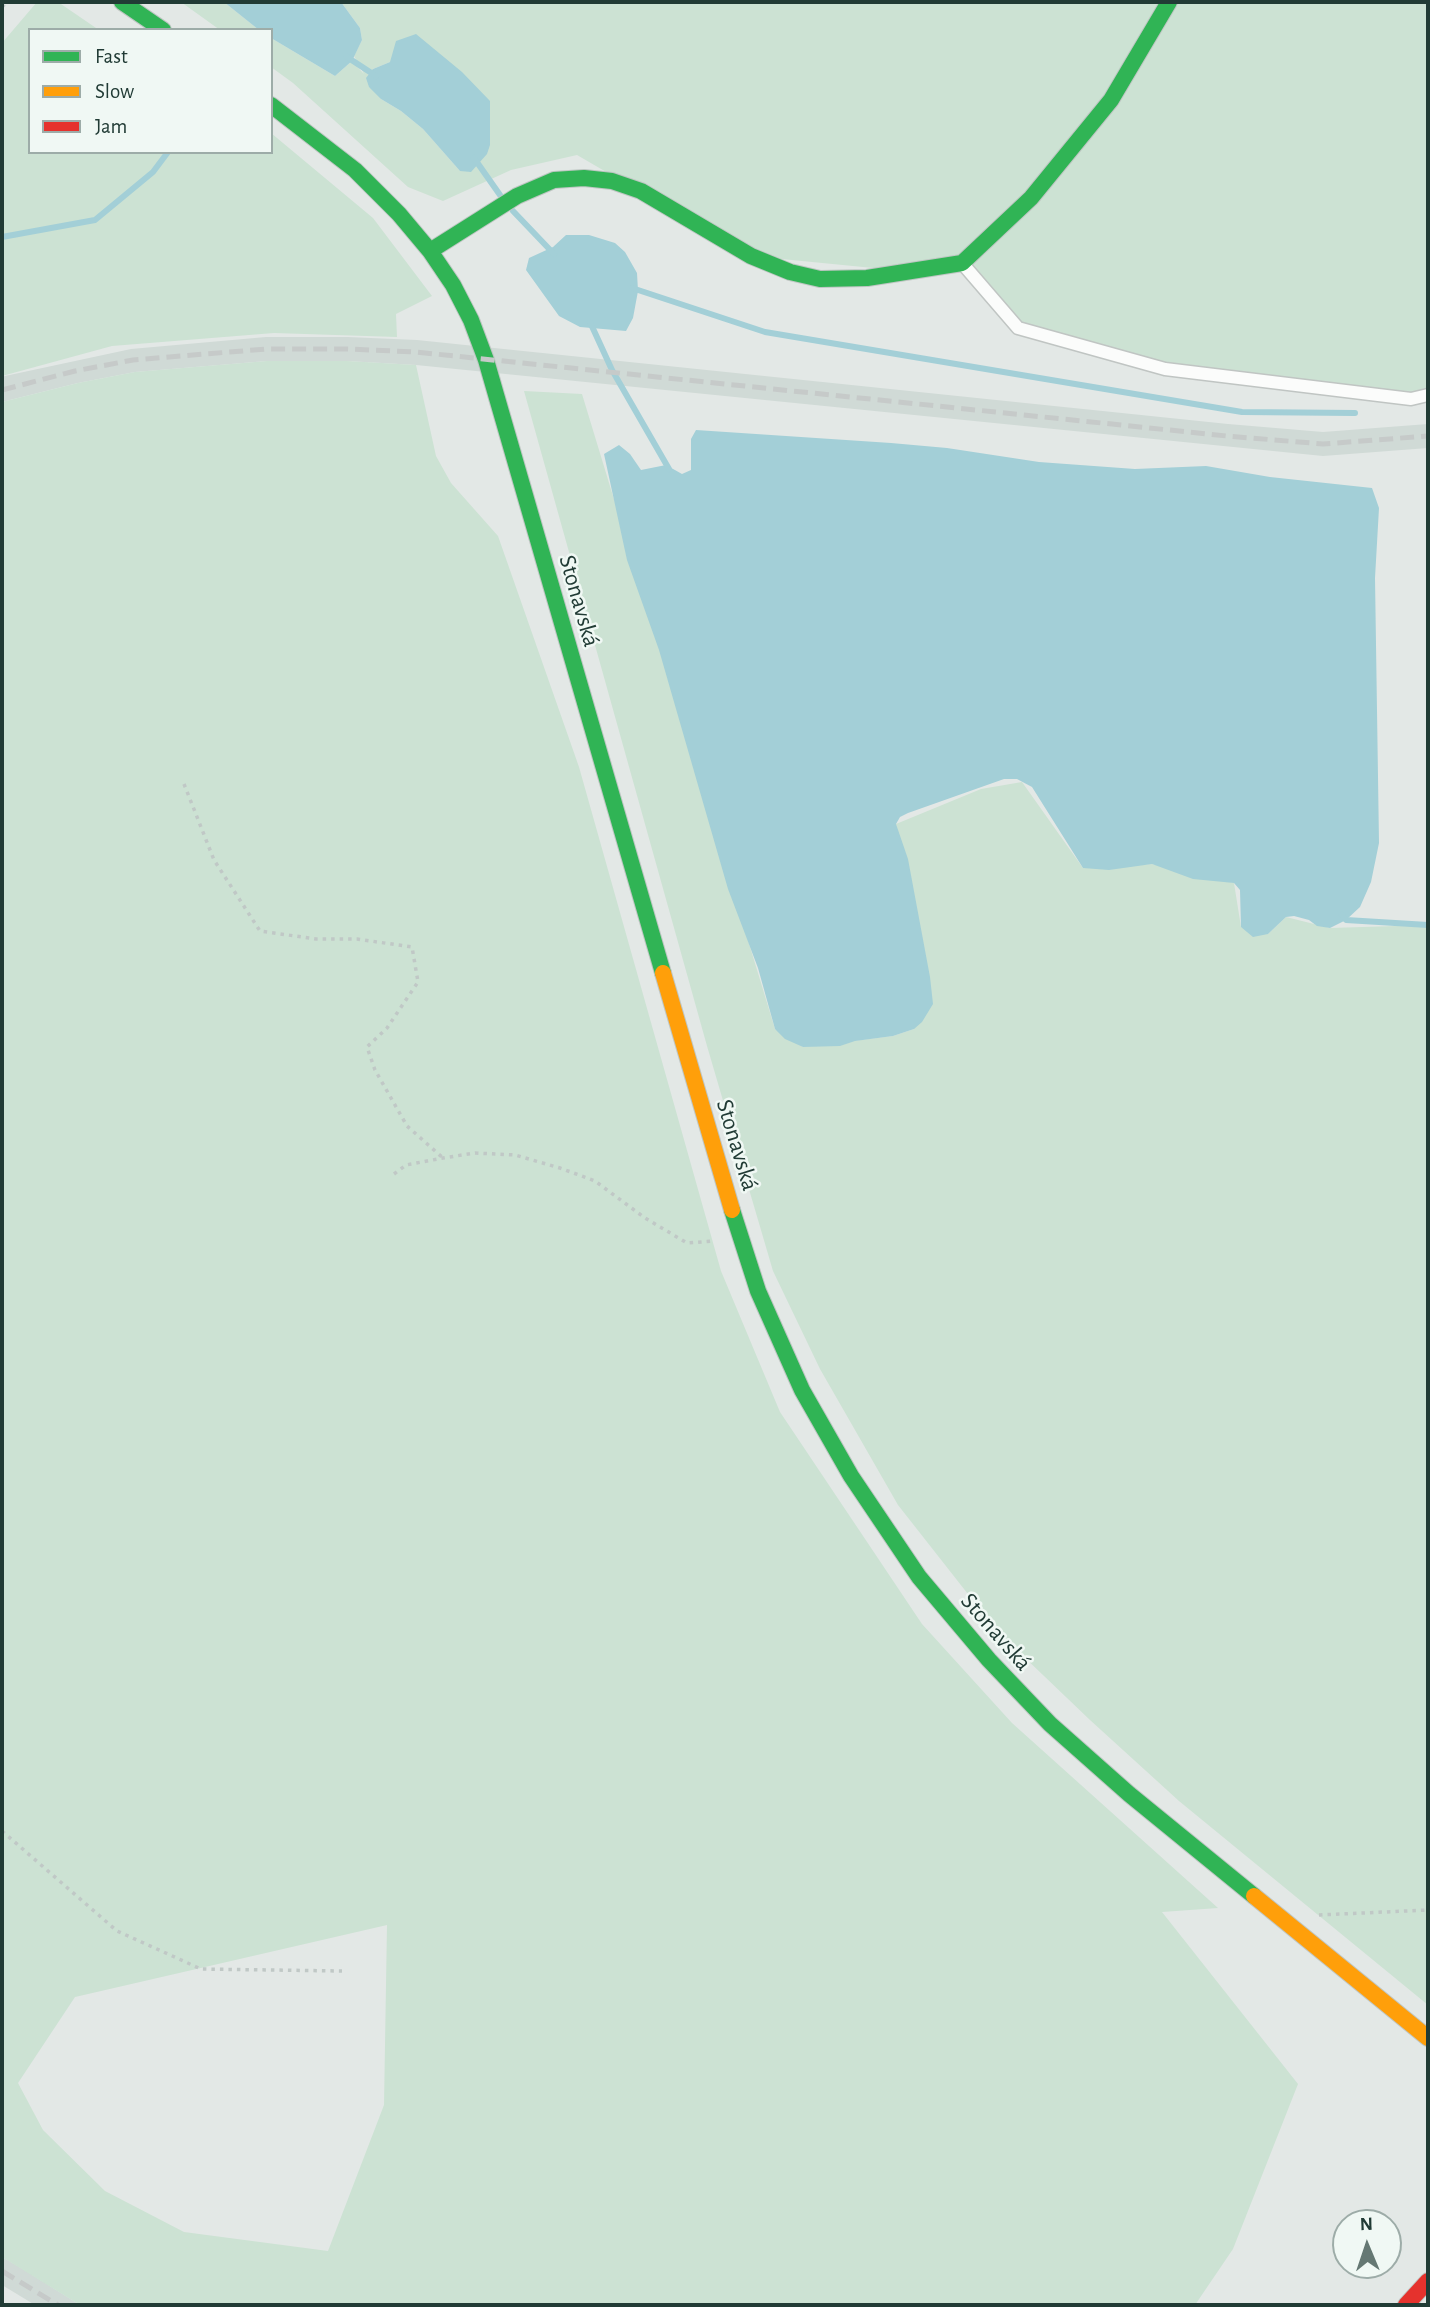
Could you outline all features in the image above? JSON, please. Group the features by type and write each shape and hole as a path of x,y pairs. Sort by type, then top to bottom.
{"street":[{"path":"122,2 160,28"},
{"path":"430,251 517,197 554,180 584,178 612,181 640,191 751,256 790,272 820,279 867,278 962,263 1031,198 1111,100 1169,2"},
{"name":"Stonavská","path":"273,106 355,170 400,214 453,285 471,320 486,360 741,1239 769,1320 802,1390 858,1488 919,1577 989,1660 1050,1724 1129,1794 1428,2038"},
{"path":"1406,2305 1428,2281"}],"lane":[{"path":"962,263 1018,328 1152,366 1411,399 1428,395"}],"path":[{"path":"2,8 7,2"},
{"path":"184,784 214,860 260,932 316,939 357,939 412,947 418,982 387,1028 367,1047 374,1070 407,1126 443,1158"},
{"path":"394,1174 407,1165 443,1158 475,1153 515,1155 595,1181 687,1243 741,1239"},
{"path":"2,1831 117,1931 201,1969 342,1972"},
{"path":"1282,1918 1428,1910"}],"shaded area":[{"path":"266,337 417,340 1323,432 1428,424 1428,448 1323,456 416,365 347,361 267,361 135,372 2,402 2,377 5,376 131,349"},
{"path":"2,2257 80,2305 35,2305 2,2285"}],"green space":[{"path":"37,2 58,2 96,28 28,28 28,154 273,154 273,135 373,218 432,296 396,314 397,337 274,333 112,346 2,376 2,43"},
{"path":"181,2 224,2 256,28 217,28"},
{"path":"341,2 1428,2 1428,395 1165,369 1018,328 962,263 914,272 751,256 577,155 511,170 443,201 408,187 293,83 273,68 273,39 335,76 352,61 364,74 354,56 362,40 360,28","holes":["390,62 460,171 423,129 381,99 373,69"]},
{"path":"267,361 347,361 416,365 436,456 451,483 498,536 579,767 721,1271 780,1412 922,1624 1012,1723 1218,1908 1162,1912 1298,2084 1233,2249 1195,2305 80,2305 2,2257 2,402 135,372","holes":["387,1925 384,2105 328,2251 184,2232 105,2191 43,2130 18,2083 75,1997"]},
{"path":"524,391 582,394 775,1029 803,1047 893,1036 914,1029 896,824 981,789 1022,782 1083,868 1152,864 1234,883 1241,927 1268,934 1286,917 1330,928 1428,925 1428,2005 1179,1801 997,1631 898,1505 820,1369 773,1271 707,1046"}],"water":[{"path":"224,2 341,2 360,28 362,40 352,61 335,76 273,39 273,28 256,28"},
{"path":"416,34 462,72 490,101 490,145 487,154 471,172 460,171 423,129 381,99 369,87 366,78 373,69 390,62 396,41"},
{"path":"566,235 589,235 615,243 625,252 637,273 638,291 633,318 626,331 580,327 559,316 526,270 529,258 553,247"},
{"path":"696,430 891,443 947,448 1039,462 1135,469 1206,466 1270,477 1372,488 1379,508 1375,578 1379,843 1371,882 1360,907 1346,920 1330,928 1317,926 1309,920 1294,916 1286,917 1268,934 1253,937 1241,927 1240,890 1234,883 1193,879 1152,864 1109,870 1083,868 1032,787 1017,779 1004,779 908,813 900,817 896,824 908,859 930,977 933,1004 922,1022 914,1029 893,1036 855,1041 840,1046 803,1047 785,1039 775,1029 758,968 728,889 659,650 627,560 604,454 619,445 630,454 641,470 666,465 682,474 691,470 691,439"}],"waterway":[{"path":"347,57 376,76"},
{"path":"2,237 95,220 153,172 166,154"},
{"path":"474,158 500,195"},
{"path":"513,211 554,254"},
{"path":"632,288 765,332 1242,412 1355,413"},
{"path":"590,322 612,370 669,469"},
{"path":"1342,915 1346,920 1428,925"}],"railway":[{"path":"2,390 75,371 133,360 266,349 347,349 416,352 1323,444 1428,436"},
{"path":"2,2271 58,2305"}],"traffic: fast":[{"path":"122,2 160,28"},
{"path":"430,251 517,196 554,180 584,178 612,181 641,191 751,256 790,272 820,279 867,278 962,263 1031,198 1111,100 1169,2"},
{"path":"273,107 355,170 399,214 430,251 453,285 471,320 486,360 663,973"},
{"path":"732,1210 758,1291 802,1390 851,1476 919,1577 989,1660 1050,1724 1129,1794 1254,1896"}],"traffic: slow":[{"path":"663,973 732,1210"},
{"path":"1254,1896 1428,2038"}],"traffic: jam":[{"path":"1406,2305 1428,2281"}]}
